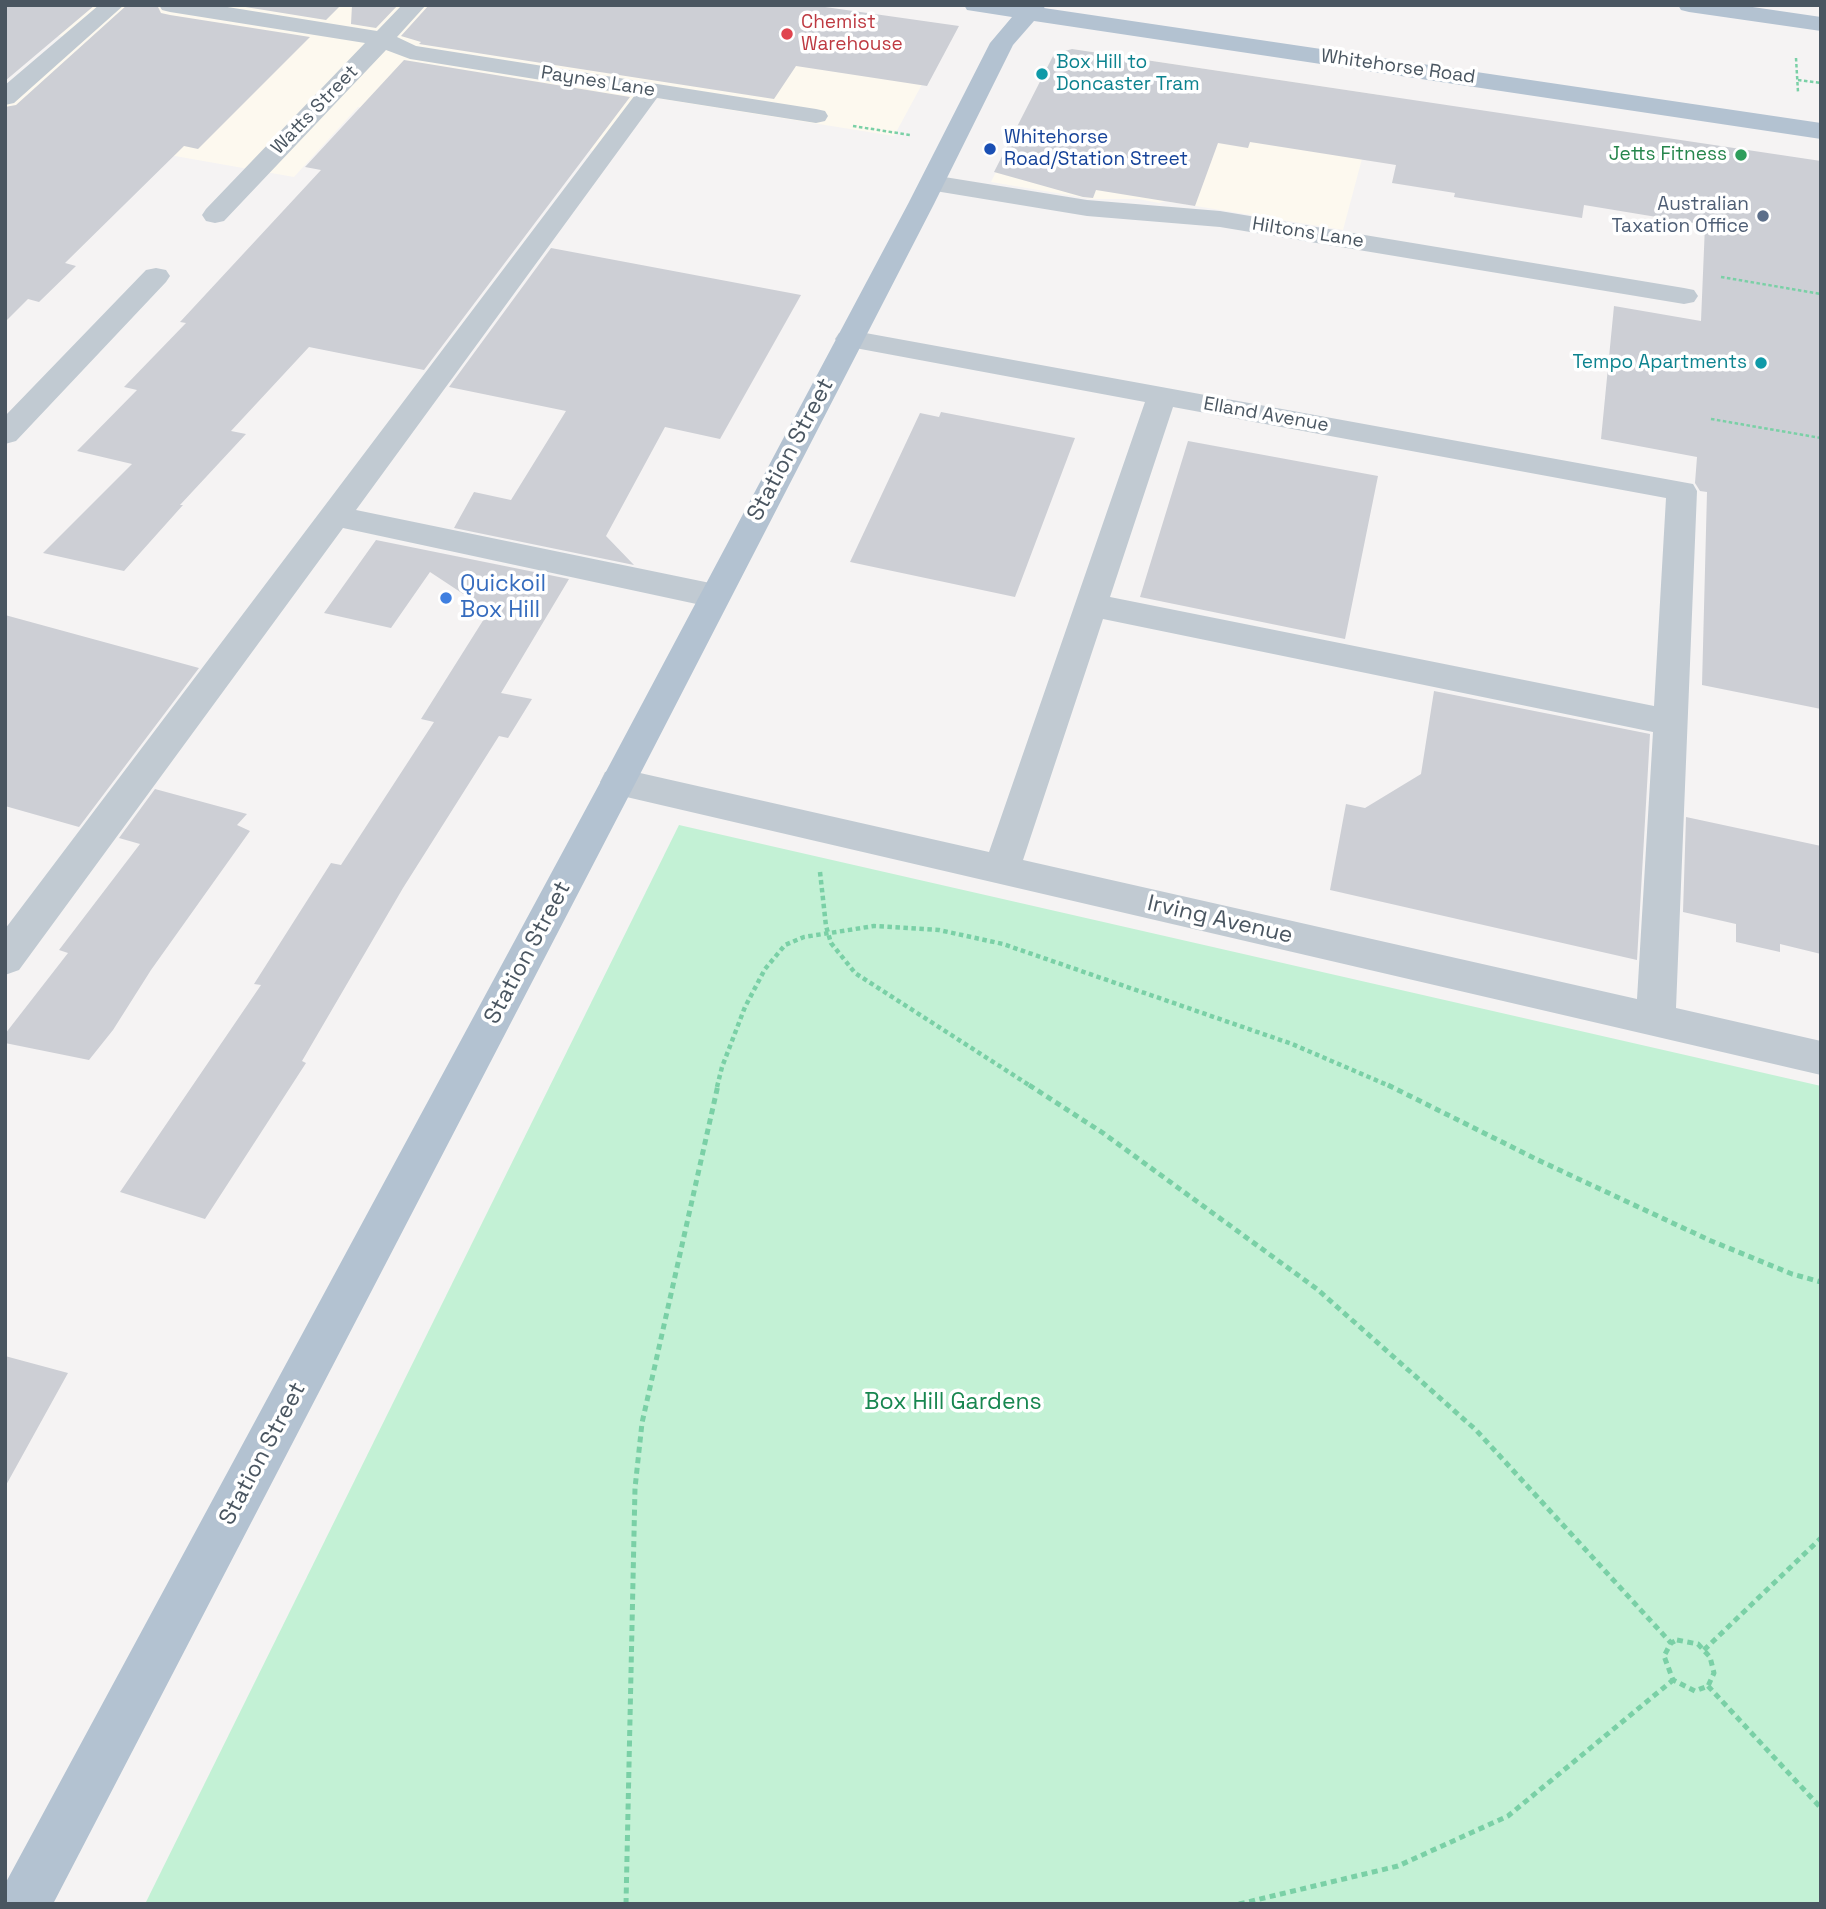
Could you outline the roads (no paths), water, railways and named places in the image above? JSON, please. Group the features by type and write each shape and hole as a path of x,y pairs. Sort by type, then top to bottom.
{"main road":[{"name":"Whitehorse Road","path":"975,5 1032,9 1821,131"},
{"path":"1689,5 1821,24"},
{"name":"Station Street","path":"24,1904 618,782 932,183 1002,43 1032,9"}],"street":[{"path":"5,98 113,5"},
{"name":"Paynes Lane","path":"170,5 382,39 410,52 816,116"},
{"name":"Watts Street","path":"215,215 415,5"},
{"path":"5,959 651,90"},
{"name":"Hiltons Lane","path":"932,183 1087,208 1220,219 1684,296"},
{"path":"5,434 156,276"},
{"name":"Elland Avenue","path":"849,339 1682,491 1672,723"},
{"path":"1001,870 1162,396"},
{"path":"336,516 715,596"},
{"path":"1091,605 1672,723 1656,1021"},
{"name":"Irving Avenue","path":"618,782 1821,1058"}],"place":[{"name":"Chemist Warehouse","path":"787,34"},
{"name":"Box Hill to Doncaster Tram","path":"1042,74"},
{"name":"Whitehorse Road/Station Street","path":"990,149"},
{"name":"Jetts Fitness","path":"1741,155"},
{"name":"Australian Taxation Office","path":"1763,216"},
{"name":"Tempo Apartments","path":"1761,363"},
{"name":"Quickoil Box Hill","path":"446,598"}],"park label":[{"name":"Box Hill Gardens","path":"953,1403"}]}
